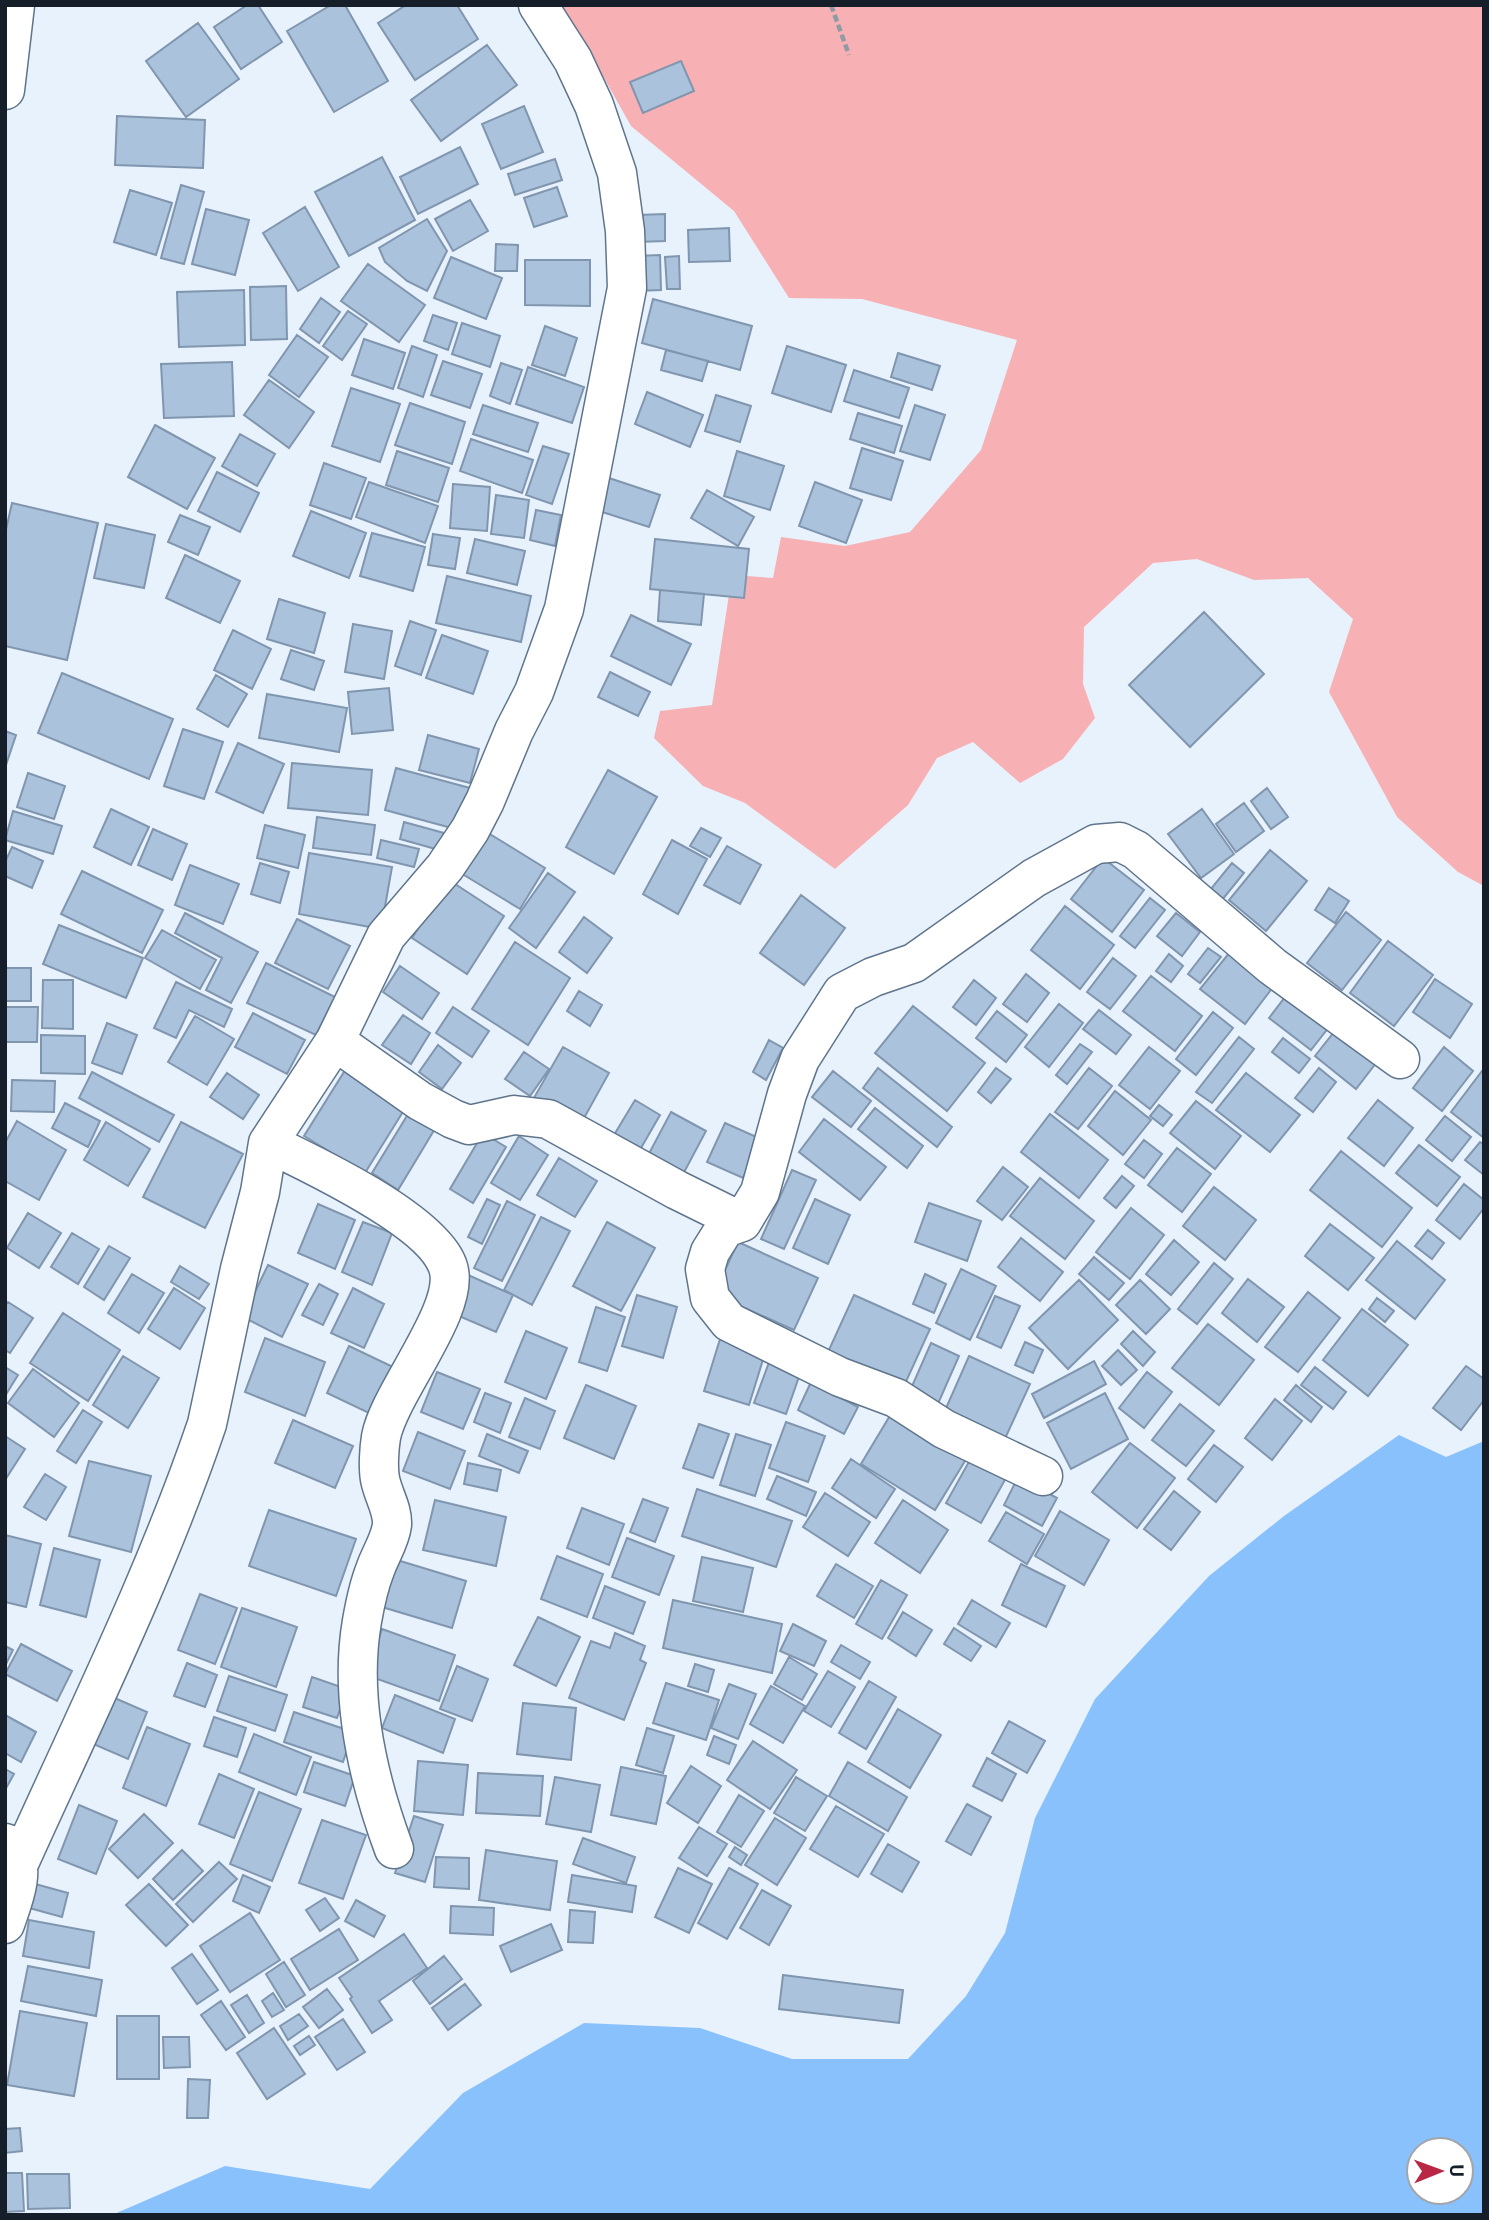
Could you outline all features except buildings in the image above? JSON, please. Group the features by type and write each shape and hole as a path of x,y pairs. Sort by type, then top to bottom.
{"main road":[{"path":"5,90 15,5"},
{"path":"5,1924 16,1890 12,1852 159,1550 203,1436 260,1192 268,1143 335,1041 386,936 445,867 470,830 534,692 564,609 627,288 625,231 617,173 594,105 573,60 538,5"},
{"path":"1043,1476 944,1429 896,1398 840,1377 729,1322 710,1298 705,1269 710,1252 725,1228 742,1222 752,1209 760,1192 787,1094 800,1059 842,993 873,977 914,963 1034,878 1096,844 1120,842 1136,850 1272,966 1400,1059"},
{"path":"335,1041 420,1101 453,1119 469,1125 514,1115 548,1119 677,1191 742,1222"},
{"path":"268,1143 329,1173 390,1210 438,1248 449,1268 450,1282 439,1320 388,1418 381,1437 379,1478 392,1523 389,1537 374,1570 362,1621 359,1657 361,1728 383,1817 394,1849"}],"path":[{"path":"831,5 849,55"}],"shaded area":[{"path":"556,5 1484,5 1484,886 1458,872 1397,817 1329,692 1353,619 1308,578 1254,580 1197,559 1153,563 1084,627 1083,684 1095,718 1063,759 1020,783 973,742 937,758 908,805 835,869 745,803 703,786 654,738 660,711 712,705 732,575 773,578 781,537 845,546 910,532 981,450 1017,340 862,299 789,298 734,211 631,126 572,21"}],"water":[{"path":"1399,1435 1446,1457 1484,1441 1484,2215 112,2215 225,2166 370,2189 463,2093 584,2023 700,2028 792,2059 908,2059 966,1996 1005,1933 1035,1818 1095,1699 1209,1576 1284,1516"}]}
